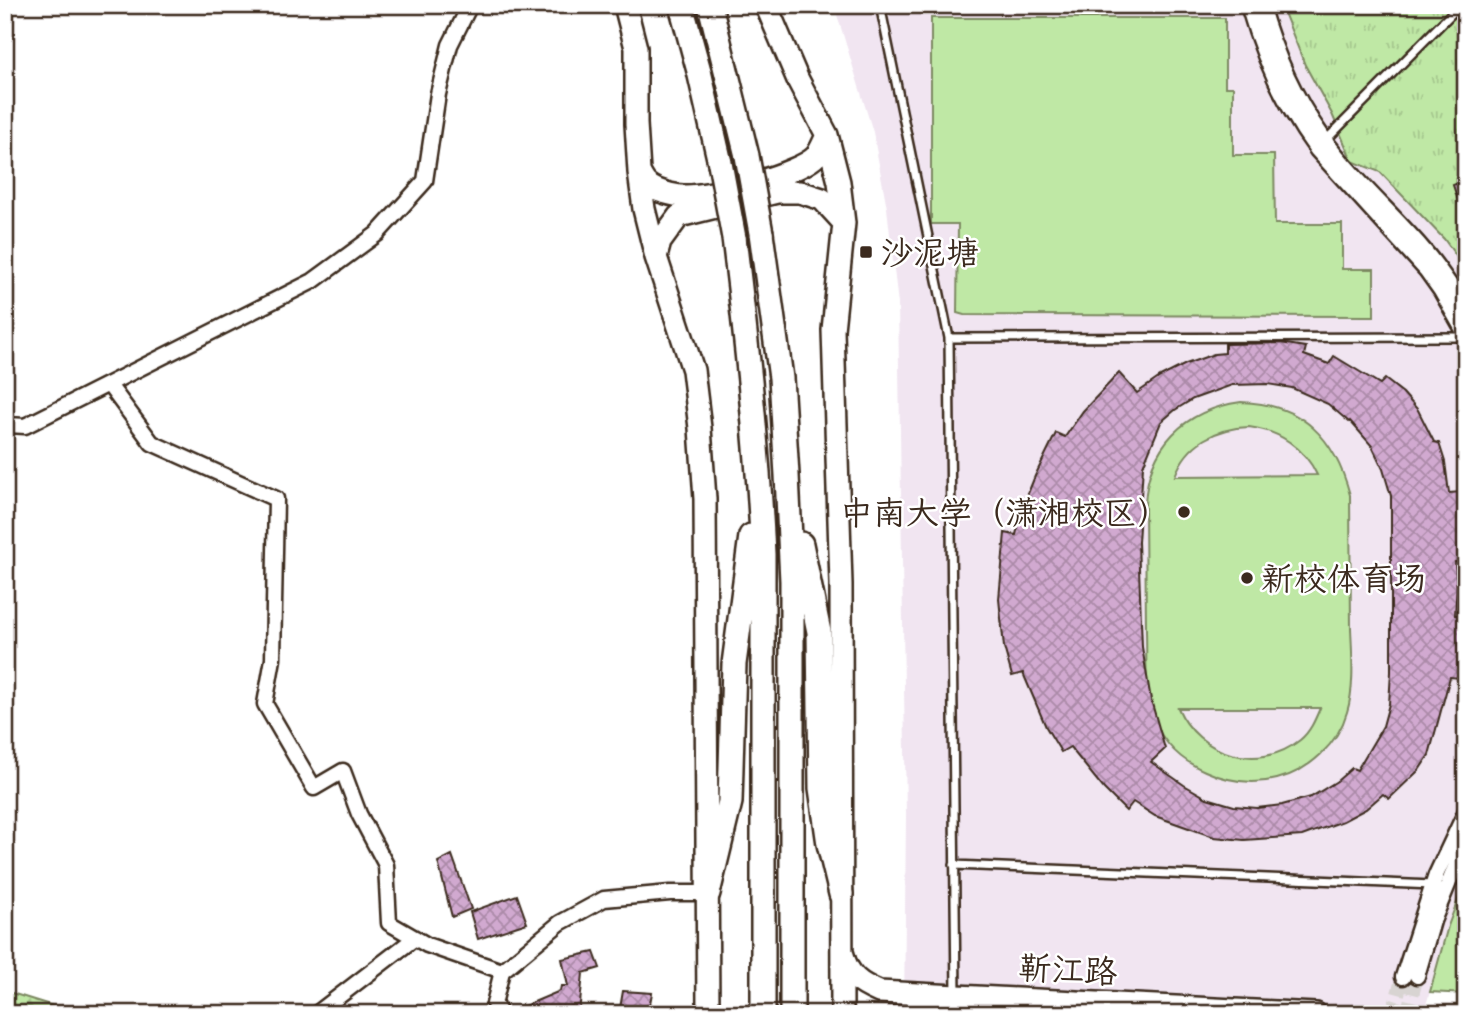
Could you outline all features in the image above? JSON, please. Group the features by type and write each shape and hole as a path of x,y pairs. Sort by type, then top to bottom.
{"highway":[{"path":"681,5 720,163 734,238 749,360 759,478 763,605 763,1014"},
{"path":"710,5 747,156 761,233 780,378 792,581 792,1014"},
{"path":"787,475 819,632 821,788 841,894"},
{"path":"708,893 730,802 734,664 759,478"}],"main road":[{"path":"625,5 636,48 639,172 644,209 656,257 693,370 701,428 705,499 708,1014"},
{"path":"766,5 798,80 827,135 839,182 844,223 833,330 841,570 842,1014"},
{"path":"639,172 647,185 662,191 684,196 705,193 777,177 802,166 816,156 827,135"},
{"path":"656,257 660,242 679,216 777,192 800,192 822,199 844,223"},
{"name":"靳江路","path":"841,948 846,968 856,980 879,992 1315,1014"}],"street":[{"path":"5,419 8,425 25,426 313,281 377,234 425,181 438,94 450,45 470,5"},
{"path":"1248,5 1269,69 1285,102 1426,270 1466,336"},
{"path":"1261,5 1285,72 1321,145 1342,162 1424,250 1466,309"},
{"path":"109,384 152,443 276,499 273,659 265,704 314,788 344,771 359,814 386,864 390,923 427,945 502,971"},
{"path":"1466,811 1433,885 1410,976 1466,841"},
{"path":"501,1014 494,1004 502,971 560,923 604,899 670,893 708,893"},
{"path":"316,1014 415,938"}],"lane":[{"path":"880,5 949,338 956,995"},
{"path":"1321,145 1460,5"},
{"path":"949,338 1466,336"},
{"path":"954,866 1433,885"}],"shaded area":[{"name":"中南大学（潇湘校区）","path":"834,5 1466,5 1466,994 1430,992 1423,1014 904,1014 906,815 898,304 887,208 873,132"}],"green space":[{"path":"1281,5 1466,5 1466,270 1444,239 1380,172 1352,161 1332,114 1305,65"},
{"path":"931,18 1225,18 1225,87 1233,87 1233,155 1274,155 1275,224 1342,224 1342,269 1374,269 1374,316 957,313 958,224 931,224"},
{"path":"1241,402 1263,404 1299,417 1325,441 1344,475 1350,495 1352,671 1347,712 1337,735 1311,763 1289,775 1268,781 1232,780 1214,775 1189,762 1163,737 1154,720 1147,688 1145,504 1148,483 1153,465 1173,434 1186,422 1221,406","holes":["1249,427 1270,432 1289,442 1305,456 1317,475 1175,476 1187,455 1204,440 1225,430","1178,708 1320,708 1309,730 1300,740 1284,750 1266,756 1248,757 1214,747 1187,724"]},
{"path":"1466,878 1466,994 1430,992 1448,926"},
{"path":"5,991 79,1014 5,1014"}],"building":[{"path":"1466,180 1466,217 1464,218 1453,185"},
{"name":"新校体育场","path":"1280,343 1306,347 1304,355 1329,364 1334,356 1380,384 1385,379 1403,393 1418,410 1434,442 1439,443 1445,462 1449,493 1461,492 1466,562 1455,562 1455,615 1465,615 1460,678 1450,677 1429,755 1419,770 1389,799 1383,794 1366,809 1343,821 1302,836 1244,840 1214,837 1155,816 1133,802 1126,811 1070,747 1061,752 1046,727 1023,673 1012,676 1004,647 999,599 1005,533 1016,535 1022,508 1056,433 1065,437 1083,411 1119,373 1137,393 1186,364 1225,353 1225,344","holes":["1268,384 1292,388 1328,404 1350,421 1372,446 1383,469 1391,496 1389,704 1383,726 1357,770 1352,768 1311,797 1257,808 1234,806 1207,798 1151,762 1165,749 1151,700 1142,647 1138,542 1143,466 1161,422 1193,399 1232,385"]},
{"path":"452,855 471,909 452,917 438,862"},
{"path":"517,895 527,923 478,939 470,912"},
{"path":"594,952 600,968 583,973 579,1014 511,1014 510,1012 560,991 561,986 568,986 562,959"},
{"path":"623,991 652,993 648,1014 619,1014"}],"tunnel":[{"path":"1407,1014 1417,976"},
{"path":"1392,1014 1403,977"}],"place":[{"name":"沙泥塘","path":"866,252"},
{"name":"中南大学（潇湘校区）","path":"1184,512"},
{"name":"新校体育场","path":"1247,578"}]}
